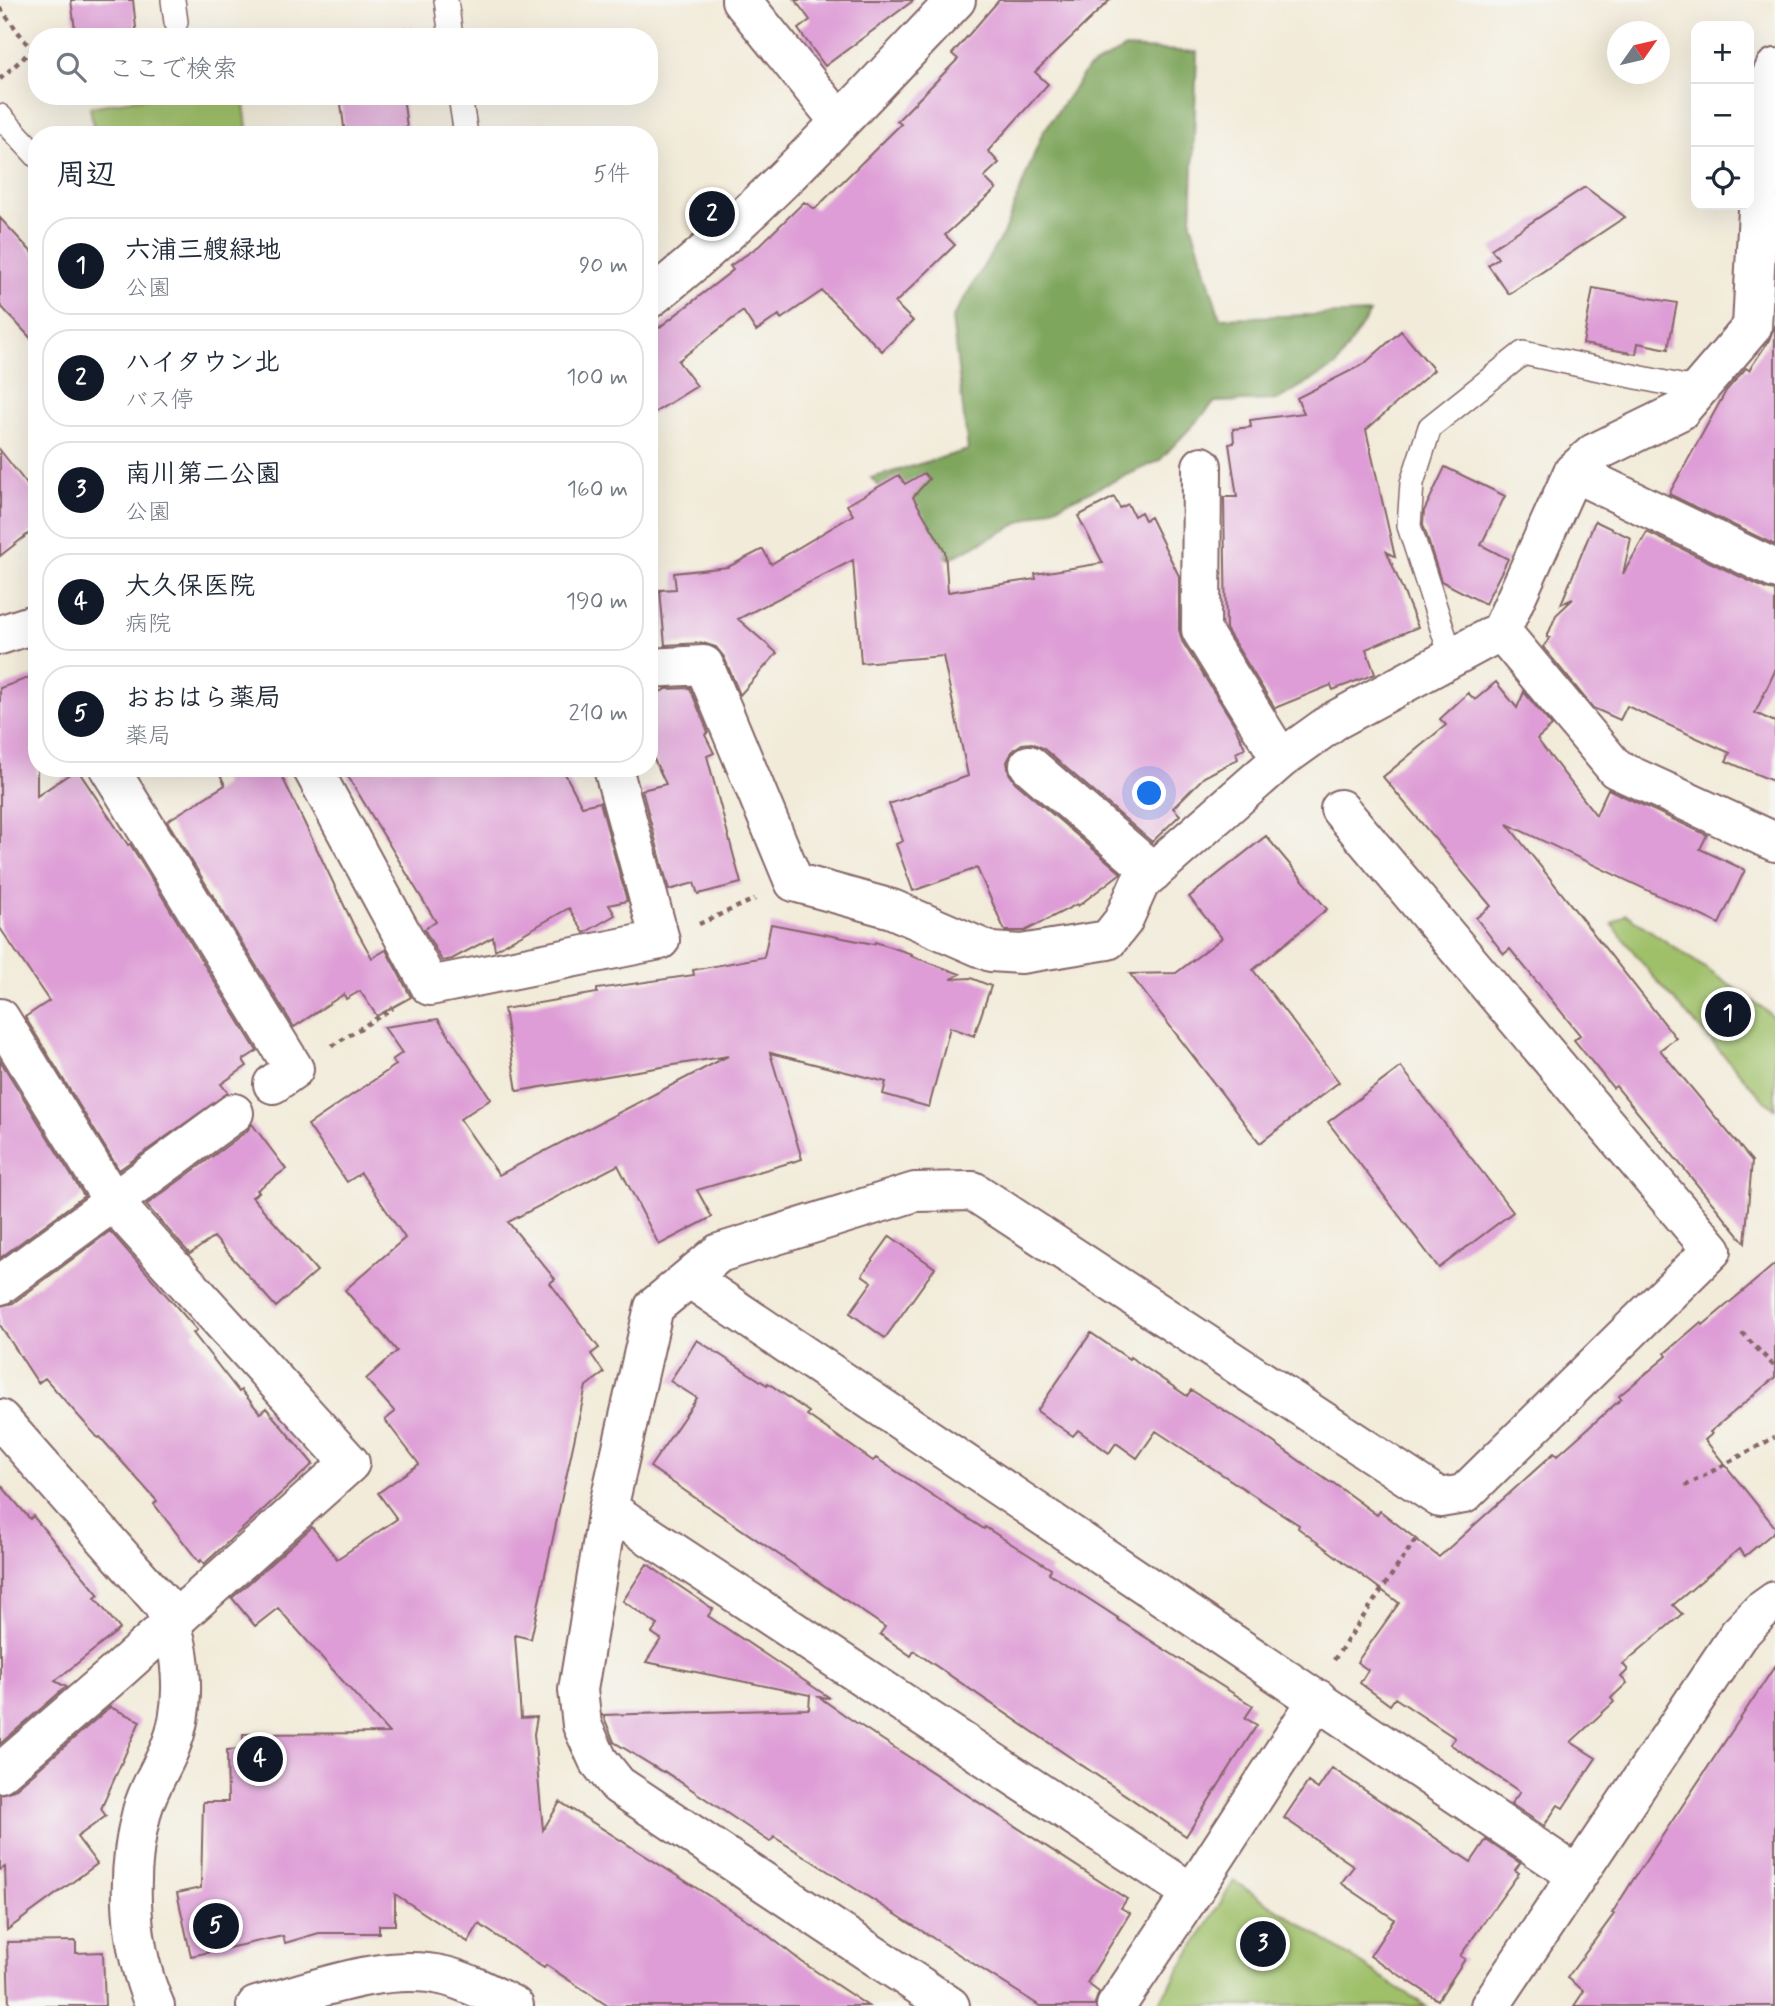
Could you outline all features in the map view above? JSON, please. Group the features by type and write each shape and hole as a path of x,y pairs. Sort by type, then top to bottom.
{"street":[{"path":"741,0 840,122"},
{"path":"658,291 746,216 956,0"},
{"path":"658,668 704,665 794,882 892,909 991,952 1021,954 1108,940 1123,921 1140,883 1280,759 1334,721 1502,631 1573,472 1594,453 1680,411 1699,390 1764,332 1772,85"},
{"path":"1202,466 1201,630 1280,759"},
{"path":"1573,472 1775,569"},
{"path":"0,635 28,626"},
{"path":"1502,631 1616,769 1775,842"},
{"path":"1029,765 1153,872"},
{"path":"115,777 294,1069 273,1084"},
{"path":"317,777 430,986 660,940 615,777"},
{"path":"950,2006 618,1785 598,1760 582,1725 578,1690 608,1509 654,1307 719,1253 915,1192 973,1191 1440,1498 1464,1494 1712,1250 1340,810"},
{"path":"0,1018 114,1203 350,1462 0,1773"},
{"path":"0,1285 234,1113"},
{"path":"689,1278 1577,1875"},
{"path":"0,1419 162,1603 172,1622 180,1674 177,1728 170,1749 149,1789 141,1814 132,1882 135,1933 149,1994 155,2006"},
{"path":"608,1509 1192,1893"},
{"path":"1490,2006 1738,1635 1761,1611 1775,1601"},
{"path":"1116,2006 1318,1699"},
{"path":"256,2006 357,1979 402,1972 444,1976 482,1990 514,2006"}],"lane":[{"path":"446,0 450,28"},
{"path":"461,105 465,126"},
{"path":"0,117 28,147"},
{"path":"1452,659 1409,526 1412,483 1430,427 1523,353 1699,390"}],"path":[{"path":"0,8 28,45"},
{"path":"0,79 28,54"},
{"path":"690,928 759,898"},
{"path":"322,1053 404,1001"},
{"path":"1742,1333 1775,1367"},
{"path":"1685,1486 1775,1437"},
{"path":"1332,1662 1421,1532"}],"green space":[{"path":"1125,48 1197,52 1191,223 1220,318 1370,313 1336,366 1277,400 1215,402 1159,461 1021,522 949,559 871,478 968,450 952,319 1004,232 1042,134 1087,69"},
{"path":"244,105 247,126 93,126 90,107"},
{"path":"1626,914 1775,1019 1775,1109 1651,974 1612,924"},
{"path":"1234,1881 1426,2006 1157,2006"}],"building":[{"path":"71,0 133,0 136,28 75,28"},
{"path":"795,0 914,0 825,66 798,29 810,20"},
{"path":"999,0 1110,0 1035,72 1048,84 988,151 999,163 984,177 996,189 945,235 955,245 895,303 913,321 882,351 822,291 781,319 779,315 756,331 743,311 678,361 697,386 658,410 658,328 733,270 730,266 759,246 804,202 815,209 901,124 897,121 958,59 952,54"},
{"path":"341,105 404,105 407,126 344,126"},
{"path":"1585,187 1625,217 1509,294 1488,265 1498,258 1491,249"},
{"path":"0,218 28,248 28,335 0,305"},
{"path":"1593,288 1677,303 1668,349 1638,343 1636,354 1583,344"},
{"path":"1775,325 1775,545 1669,494 1726,391 1746,368 1749,370 1769,340"},
{"path":"1401,331 1434,370 1366,430 1395,557 1387,552 1418,627 1366,649 1375,674 1333,690 1331,685 1275,708 1226,629 1224,497 1237,497 1229,444 1234,443 1233,429 1251,427 1250,420 1304,413 1297,398 1364,364"},
{"path":"0,450 28,486 28,534 0,556"},
{"path":"1445,467 1505,496 1481,545 1508,559 1485,604 1441,581 1423,524 1424,511"},
{"path":"924,473 929,479 913,497 945,551 948,592 1036,579 1035,574 1103,563 1078,516 1114,497 1120,508 1128,504 1134,516 1141,512 1145,520 1150,517 1179,576 1179,630 1182,641 1234,724 1245,748 1236,753 1238,759 1204,777 1173,808 1180,815 1152,842 1043,748 1032,743 1022,744 1013,750 1007,762 1009,773 1015,782 1121,873 1078,906 1077,904 1025,931 1005,931 977,868 913,891 896,844 903,841 889,804 968,776 943,656 861,663 853,560 738,619 777,653 740,695 724,657 716,647 703,643 665,645 660,590 676,589 674,573 728,567 763,549 771,564 853,515 847,505 899,475 905,484"},
{"path":"1595,521 1631,538 1623,574 1647,532 1775,591 1775,671 1755,713 1775,722 1775,782 1726,761 1730,753 1627,706 1620,720 1593,708 1543,647 1550,638 1547,637 1556,615 1573,599 1561,604"},
{"path":"28,678 28,777 37,777 37,796 65,777 82,777 128,845 130,844 257,1051 243,1060 247,1066 221,1084 228,1093 119,1170 25,1017 49,1001 0,928 0,688"},
{"path":"1496,682 1517,708 1524,692 1552,726 1537,739 1596,815 1608,789 1707,835 1700,849 1745,870 1719,924 1507,824 1676,1038 1660,1050 1752,1161 1745,1243 1616,1086 1613,1088 1574,1040 1580,1035 1510,949 1504,954 1476,918 1491,906 1383,777 1446,725 1440,719 1468,693 1475,700"},
{"path":"690,688 708,732 705,735 714,753 707,756 741,883 698,894 694,883 669,890 642,790 666,784 658,768 658,693 666,689"},
{"path":"221,777 282,777 372,958 386,950 411,997 377,1016 360,991 346,999 344,994 294,1027 167,821 225,785"},
{"path":"348,777 567,777 582,806 600,802 627,901 609,905 615,915 584,933 569,908 495,950 493,937 452,959 442,961 424,929 436,922"},
{"path":"1266,836 1327,909 1253,970 1339,1082 1260,1143 1130,974 1176,973 1222,938 1189,897"},
{"path":"771,924 874,944 875,942 960,974 951,979 971,978 991,986 974,1036 950,1027 929,1107 883,1094 886,1082 770,1053 802,1159 697,1190 712,1217 659,1245 618,1165 508,1222 555,1279 550,1283 599,1348 591,1354 604,1373 586,1386 531,1639 515,1635 521,1718 537,1717 534,1734 543,1830 560,1802 755,1925 802,1962 868,2006 608,2006 546,1965 544,1968 479,1924 468,1942 395,1894 395,1925 379,1925 379,1933 319,1933 285,1943 283,1936 191,1956 177,1893 201,1888 203,1802 228,1802 227,1750 243,1749 243,1734 389,1733 278,1608 255,1626 232,1598 312,1527 337,1559 397,1519 378,1493 419,1464 385,1420 395,1412 366,1379 397,1351 345,1290 405,1238 361,1173 347,1182 308,1125 396,1065 392,1060 402,1053 384,1027 438,1019 491,1099 460,1119 499,1175 728,1056 517,1091 504,1009 597,993 597,989 694,975 693,970 764,957"},
{"path":"0,1060 84,1196 0,1258"},
{"path":"1401,1067 1513,1212 1439,1268 1328,1122"},
{"path":"252,1124 286,1169 257,1190 259,1192 252,1197 317,1271 276,1307 214,1237 190,1254 146,1205 247,1131"},
{"path":"110,1231 197,1330 193,1333 239,1392 241,1390 260,1413 266,1408 313,1464 204,1564 201,1560 199,1562 154,1504 157,1501 100,1437 98,1438 45,1378 38,1383 0,1325 0,1306 13,1303"},
{"path":"890,1236 935,1268 885,1338 850,1313 872,1282 862,1275"},
{"path":"1775,1264 1775,1377 1710,1432 1712,1434 1705,1440 1775,1527 1775,1531 1745,1556 1739,1549 1673,1605 1682,1614 1623,1664 1628,1670 1621,1677 1627,1683 1611,1698 1614,1702 1571,1742 1596,1758 1563,1808 1558,1805 1544,1826 1511,1804 1520,1792 1450,1744 1455,1738 1395,1698 1390,1705 1360,1683 1368,1670 1357,1662 1399,1603 1298,1528 1299,1525 1156,1431 1137,1458 1116,1443 1109,1453 1078,1430 1073,1436 1037,1411 1091,1333 1187,1396 1191,1390 1256,1430 1377,1515 1380,1511 1439,1557 1554,1453 1557,1456 1621,1399 1619,1396 1667,1356 1665,1353 1701,1322 1703,1325"},
{"path":"697,1340 767,1385 768,1383 809,1412 807,1415 873,1461 876,1458 984,1529 985,1527 1051,1569 1049,1573 1253,1706 1245,1718 1257,1725 1186,1836 914,1651 911,1656 880,1634 885,1627 650,1467 697,1398 670,1381"},
{"path":"0,1484 30,1519 33,1516 99,1595 95,1598 120,1629 55,1681 66,1687 0,1744"},
{"path":"647,1564 713,1609 708,1616 830,1698 819,1697 849,1718 1127,1899 1121,1908 1130,1913 1087,1983 1099,1992 1094,2006 1040,2006 774,1837 770,1842 664,1771 614,1742 603,1715 809,1709 810,1695 646,1662 661,1639 652,1633 658,1625 623,1601"},
{"path":"1775,1666 1775,2006 1574,2006 1584,1991 1567,1978 1614,1914 1612,1913 1633,1880"},
{"path":"110,1707 140,1721 101,1809 106,1816 77,1837 97,1864 7,1930 5,1867 0,1870 0,1794 14,1790"},
{"path":"1332,1768 1471,1862 1486,1840 1520,1863 1515,1870 1519,1873 1460,1956 1465,1959 1438,2000 1370,1956 1394,1919 1341,1883 1354,1866 1284,1818 1308,1782 1318,1789"},
{"path":"76,1941 76,1953 103,1952 105,2006 9,2006 7,1942"}],"place":[{"name":"ハイタウン北","path":"712,214"},
{"name":"六浦三艘緑地","path":"1728,1014"},
{"name":"大久保医院","path":"260,1759"},
{"name":"おおはら薬局","path":"216,1926"},
{"name":"南川第二公園","path":"1263,1944"}]}
